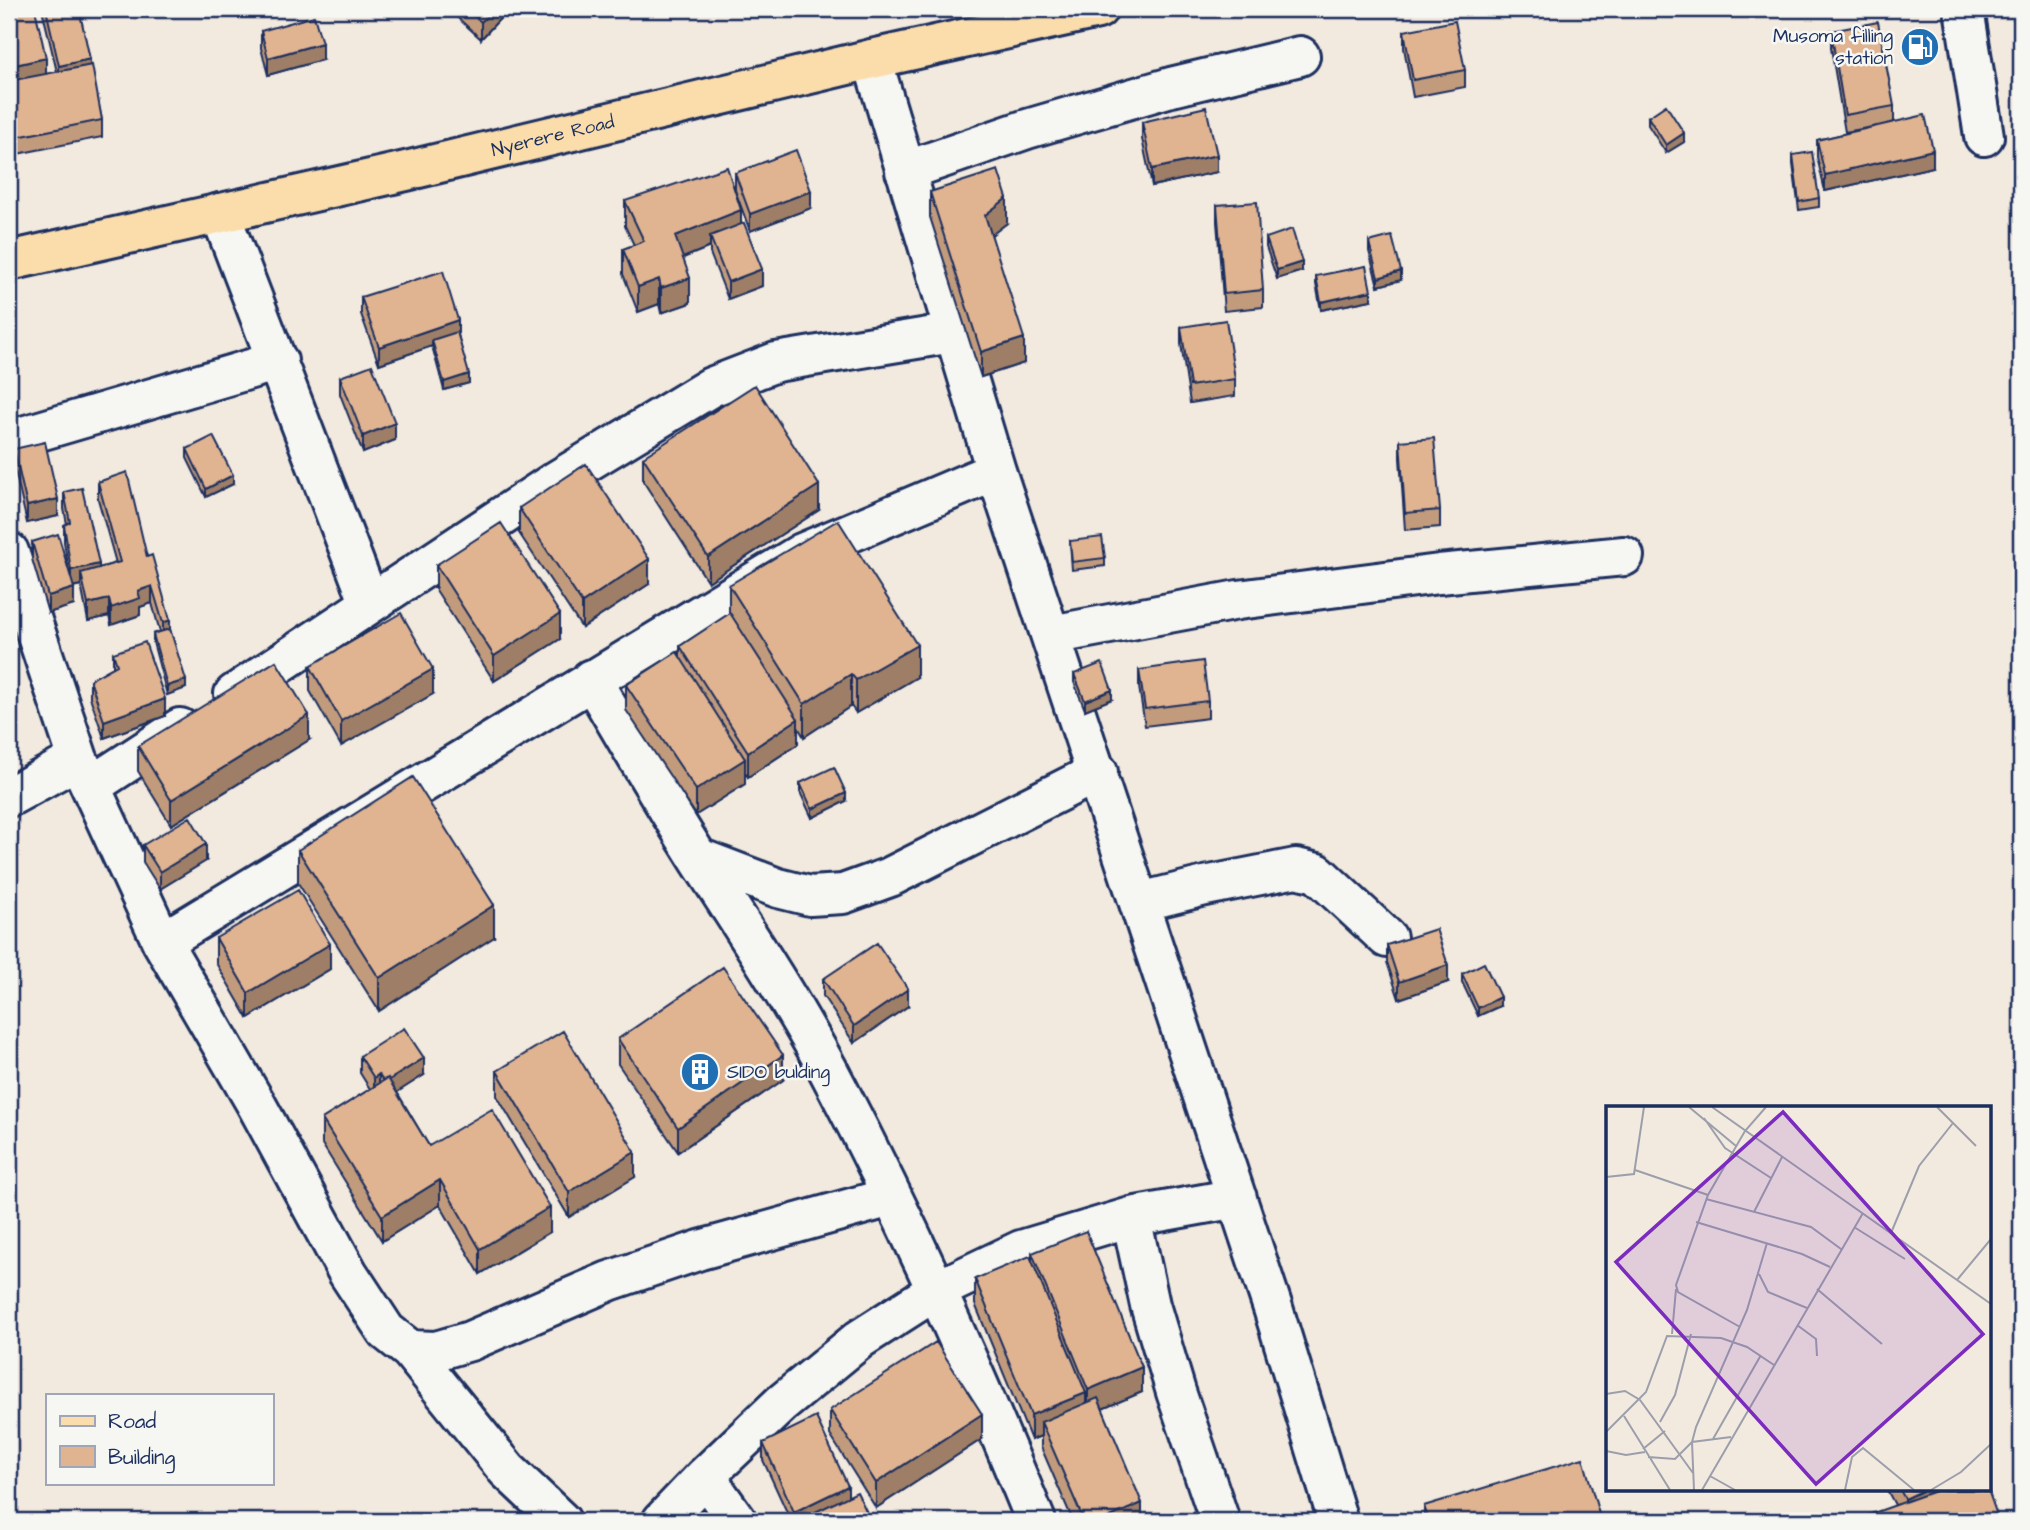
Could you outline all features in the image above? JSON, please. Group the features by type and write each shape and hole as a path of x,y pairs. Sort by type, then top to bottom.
{"main road":[{"name":"Nyerere Road","path":"9,261 419,168 872,59 1098,9"}],"street":[{"path":"1964,9 1984,136"},
{"path":"905,171 1027,129 1171,86 1300,55"},
{"path":"872,59 996,471 1098,772 1273,1308 1338,1521"},
{"path":"220,212 370,604"},
{"path":"9,797 85,772 370,604 554,482 711,387 776,362 953,333"},
{"path":"9,440 278,361"},
{"path":"162,942 802,553 996,471"},
{"path":"9,552 85,772 162,942 255,1102 348,1273 386,1331 410,1350 507,1470 561,1521"},
{"path":"1051,635 1238,600 1439,574 1624,556"},
{"path":"591,679 781,987 837,1087 935,1291 1036,1521"},
{"path":"699,858 788,891 810,896 843,894 890,877 1098,772"},
{"path":"1140,902 1184,890 1296,868 1317,873 1387,938"},
{"path":"410,1350 436,1351 470,1341 609,1281 687,1254 891,1197"},
{"path":"662,1521 781,1404 860,1339 935,1291 1021,1250 1130,1217 1237,1198"},
{"path":"1130,1217 1168,1367 1220,1521"},
{"path":"705,1476 737,1521"}],"building":[{"path":"9,9 35,9 46,58 15,65 9,37"},
{"path":"46,9 79,9 90,59 59,66"},
{"path":"466,9 494,9 481,22"},
{"path":"314,16 322,43 268,58 261,31"},
{"path":"1455,21 1465,70 1413,80 1404,31"},
{"path":"1878,22 1894,106 1845,115 1831,31"},
{"path":"92,65 102,120 12,138 9,122 9,81"},
{"path":"1666,105 1684,133 1666,145 1648,117"},
{"path":"1206,107 1217,155 1152,169 1142,122"},
{"path":"1925,115 1933,150 1825,175 1817,140"},
{"path":"796,150 811,191 750,214 735,173"},
{"path":"1812,152 1819,198 1799,202 1793,155"},
{"path":"727,167 741,210 675,236 690,278 661,288 659,279 638,287 623,249 644,241 625,201"},
{"path":"998,170 1007,198 985,215 1024,338 981,352 930,192"},
{"path":"1257,202 1263,290 1224,294 1217,205"},
{"path":"744,223 762,269 728,282 710,236"},
{"path":"1292,229 1302,262 1277,270 1266,238"},
{"path":"1392,236 1401,271 1378,278 1369,242"},
{"path":"1366,266 1371,291 1321,302 1316,276"},
{"path":"443,271 458,320 379,347 361,297"},
{"path":"1226,320 1235,379 1190,386 1181,327"},
{"path":"457,332 469,374 444,382 432,340"},
{"path":"372,365 395,423 363,436 340,377"},
{"path":"755,385 819,485 708,557 643,457"},
{"path":"213,436 233,475 206,489 187,449"},
{"path":"1434,438 1440,510 1405,513 1400,441"},
{"path":"45,442 58,499 27,506 14,449"},
{"path":"586,464 649,559 582,603 519,508"},
{"path":"127,472 147,557 152,555 170,620 163,623 152,586 138,591 140,598 111,608 109,599 88,604 81,573 120,562 98,482"},
{"path":"82,488 99,564 71,570 64,525 70,522 64,492"},
{"path":"838,520 917,645 856,680 851,674 804,704 729,585"},
{"path":"501,523 560,614 494,656 436,565"},
{"path":"58,534 74,588 48,596 32,542"},
{"path":"1102,537 1105,558 1072,562 1070,541"},
{"path":"401,613 433,669 341,721 310,666"},
{"path":"730,613 798,719 748,752 680,646"},
{"path":"170,629 186,680 167,686 153,634"},
{"path":"145,642 165,699 104,721 90,680 117,665 113,653"},
{"path":"677,652 745,759 696,790 626,685"},
{"path":"276,661 309,715 171,800 138,746"},
{"path":"1203,661 1208,701 1145,709 1139,670"},
{"path":"1102,663 1112,690 1085,701 1074,674"},
{"path":"834,767 846,793 812,809 800,783"},
{"path":"413,777 494,905 379,978 298,850"},
{"path":"190,817 206,844 160,872 143,845"},
{"path":"298,890 330,944 248,993 216,938"},
{"path":"1436,929 1448,965 1399,982 1387,945"},
{"path":"877,943 908,989 854,1026 823,979"},
{"path":"1484,963 1500,997 1478,1008 1462,974"},
{"name":"SIDO bulding","path":"723,967 783,1055 678,1128 618,1039"},
{"path":"404,1028 424,1058 389,1080 383,1080 379,1074 374,1078 360,1056"},
{"path":"563,1031 635,1152 569,1192 497,1071"},
{"path":"388,1078 429,1146 492,1109 550,1207 480,1249 440,1180 382,1216 322,1119"},
{"path":"1086,1231 1142,1367 1088,1390 1032,1253"},
{"path":"1030,1256 1086,1393 1031,1415 975,1279"},
{"path":"936,1342 982,1414 876,1483 830,1410"},
{"path":"1098,1398 1142,1503 1101,1521 1084,1521 1041,1422"},
{"path":"816,1417 848,1486 794,1512 763,1443"},
{"path":"1583,1458 1601,1521 1429,1521 1424,1506"},
{"path":"857,1492 871,1521 810,1521 807,1516"},
{"path":"1901,1492 1920,1492 1905,1499"},
{"path":"1932,1492 1989,1492 1999,1521 1851,1521"}],"place":[{"name":"Musoma filling station","path":"1920,47"},
{"name":"SIDO bulding","path":"700,1072"}]}
